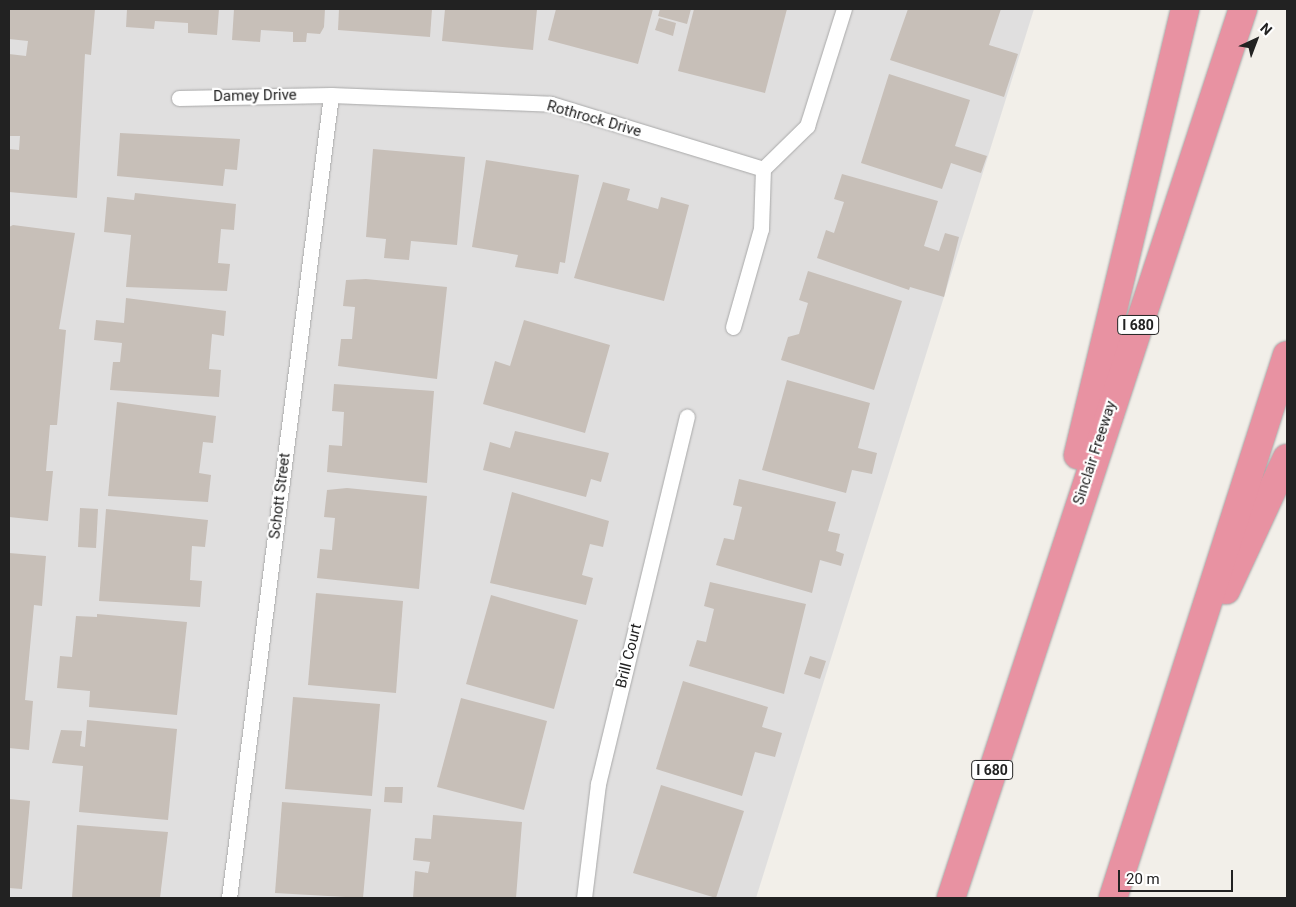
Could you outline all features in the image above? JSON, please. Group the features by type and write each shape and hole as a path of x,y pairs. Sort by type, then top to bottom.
{"highway":[{"path":"1033,641 1186,9"},
{"name":"Sinclair Freeway","path":"951,898 1033,641 1243,9"},
{"path":"1113,898 1172,704 1287,355"},
{"path":"1172,704 1287,458"}],"lane":[{"path":"733,328 761,229 763,169 807,126 844,9"},
{"name":"Rothrock Drive","path":"331,94 551,104 763,169"},
{"name":"Damey Drive","path":"179,98 331,94"},
{"name":"Schott Street","path":"229,898 331,94"},
{"name":"Brill Court","path":"584,898 598,784 687,417"}],"shaded area":[{"path":"9,9 1034,9 756,898 9,898"}],"building":[{"path":"9,9 95,9 91,55 85,54 77,198 9,192 9,149 19,150 20,136 9,136 9,54 26,56 28,41 9,39"},
{"path":"127,9 219,9 217,35 188,33 188,23 155,21 154,29 126,27"},
{"path":"234,9 325,9 324,27 320,34 307,33 306,42 293,42 293,32 261,30 260,42 232,40"},
{"path":"339,9 432,9 430,37 338,30"},
{"path":"445,9 537,9 533,50 442,41"},
{"path":"556,9 653,9 638,64 548,40"},
{"path":"660,9 691,9 687,24 658,16"},
{"path":"694,9 787,9 765,93 678,71"},
{"path":"908,9 1001,9 989,45 1018,54 1004,97 890,60"},
{"path":"659,18 676,23 673,36 655,30"},
{"path":"889,74 970,100 955,146 987,156 981,173 951,163 942,189 861,163"},
{"path":"120,133 240,139 237,170 225,169 223,186 117,176"},
{"path":"373,149 465,157 457,245 411,241 409,260 384,258 386,239 366,237"},
{"path":"486,160 579,175 565,263 560,262 558,274 515,267 518,255 472,247"},
{"path":"842,174 938,201 924,246 939,251 945,233 959,237 944,297 910,287 909,290 817,258 826,230 834,233 844,202 834,199"},
{"path":"603,182 630,189 627,200 658,209 661,197 689,205 664,301 574,278"},
{"path":"135,193 236,204 234,230 221,229 218,263 230,264 227,291 126,287 131,235 104,232 107,197 134,200"},
{"path":"13,225 75,233 59,329 66,330 57,425 50,425 46,471 53,471 48,521 9,517 9,227"},
{"path":"808,271 902,301 874,390 781,360 788,337 799,334 808,303 799,300"},
{"path":"366,279 447,287 437,379 338,366 341,339 352,339 355,307 343,306 346,280"},
{"path":"126,298 226,311 224,336 212,334 209,369 221,370 219,397 110,390 113,362 120,362 122,343 94,340 96,320 124,323"},
{"path":"524,320 610,345 585,433 483,404 495,361 510,366"},
{"path":"787,380 870,403 858,448 877,453 872,474 852,470 846,493 762,470"},
{"path":"334,384 434,391 427,483 327,472 329,445 342,446 344,412 332,411"},
{"path":"117,402 216,416 213,443 203,442 199,473 211,475 208,502 108,496"},
{"path":"515,431 609,453 601,482 591,479 586,497 483,470 490,442 510,448"},
{"path":"739,479 836,502 828,531 840,534 836,551 844,554 841,566 820,560 812,593 716,565 724,538 734,540 742,507 733,505"},
{"path":"347,488 427,496 419,589 317,578 320,549 332,550 335,518 324,517 327,490"},
{"path":"512,492 609,521 603,547 590,544 582,575 593,578 586,605 490,583"},
{"path":"80,508 98,509 96,548 78,547"},
{"path":"106,509 208,520 205,547 192,546 190,580 202,581 200,607 99,601"},
{"path":"9,553 46,556 42,606 34,605 25,700 33,701 29,750 9,748"},
{"path":"710,582 806,604 784,694 689,666 697,640 706,642 714,609 704,606"},
{"path":"316,593 403,601 396,693 308,685"},
{"path":"491,595 578,620 554,709 466,684"},
{"path":"97,614 187,622 177,715 89,707 90,691 57,688 60,656 72,657 76,616 97,617"},
{"path":"810,656 826,661 820,679 804,674"},
{"path":"683,681 768,707 762,727 782,733 775,757 755,752 742,796 656,769"},
{"path":"293,697 380,704 372,796 285,789"},
{"path":"461,698 547,721 524,810 437,787"},
{"path":"87,720 177,729 168,820 79,812 83,766 52,763 61,730 82,731 80,746 85,747"},
{"path":"661,785 744,811 716,898 633,873"},
{"path":"385,787 403,787 402,803 384,802"},
{"path":"9,799 30,801 22,889 9,888"},
{"path":"282,802 371,809 363,898 275,893"},
{"path":"433,815 522,822 516,898 413,898 415,871 428,873 430,862 413,860 415,838 431,839"},
{"path":"77,825 168,832 160,898 72,898"}]}
